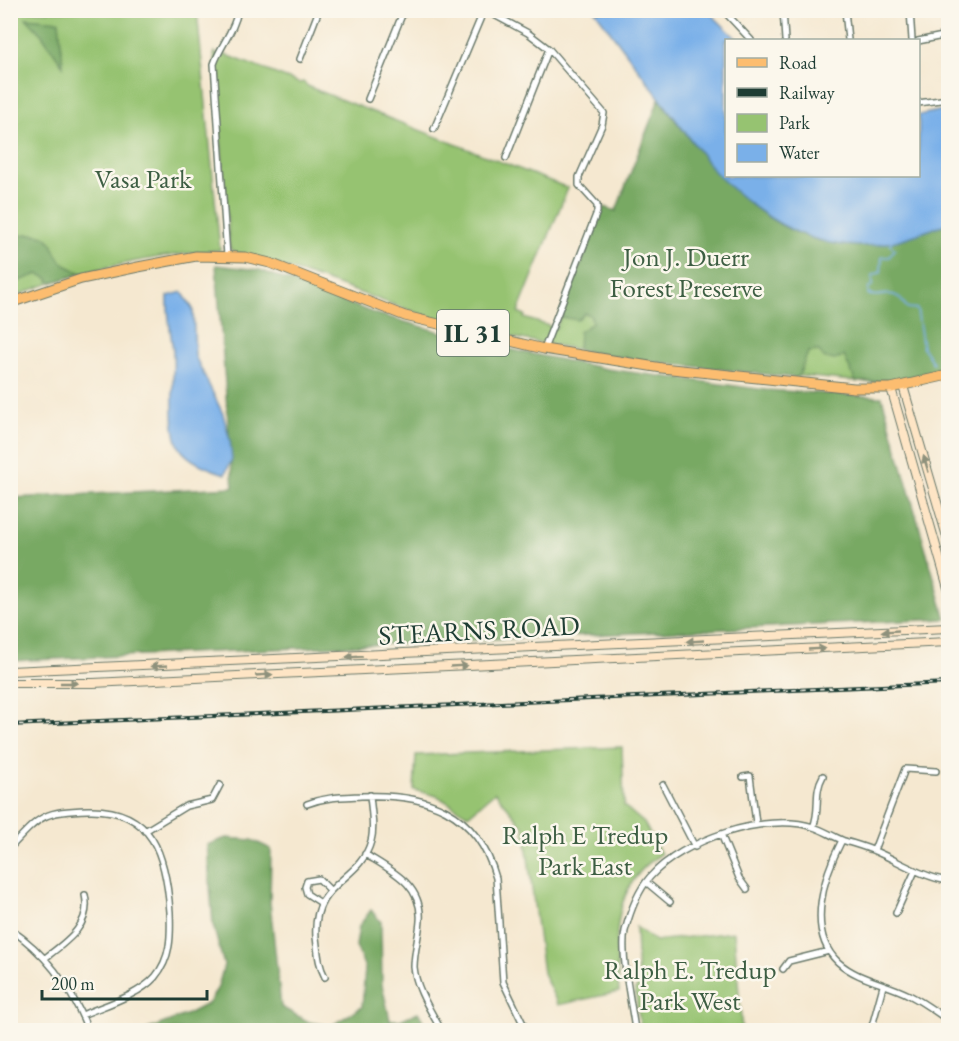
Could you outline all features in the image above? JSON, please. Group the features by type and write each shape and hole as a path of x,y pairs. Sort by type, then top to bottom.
{"main road":[{"name":"IL 31","path":"10,303 81,279 196,256 226,256 270,263 428,322 544,349 662,368 826,386 891,388 948,375"},
{"path":"903,386 948,540"},
{"path":"891,388 948,588"},
{"name":"STEARNS ROAD","path":"10,671 948,628"},
{"name":"STEARNS ROAD","path":"10,683 93,683 948,642"}],"street":[{"path":"226,256 214,64 237,20 238,10"},
{"path":"300,58 319,10"},
{"path":"368,99 404,10"},
{"path":"434,129 484,10 528,33 549,49 604,113 602,125 579,177 579,185 597,205 597,213 544,349"},
{"path":"723,10 750,39"},
{"path":"783,10 785,39"},
{"path":"845,10 848,39"},
{"path":"910,10 912,39"},
{"path":"920,41 948,35"},
{"path":"506,158 549,49"},
{"path":"920,103 948,99"},
{"path":"874,850 905,769 936,771"},
{"path":"743,777 750,776 753,783 756,823"},
{"path":"813,827 817,813 816,789 823,777"},
{"path":"145,831 186,806 212,800 220,785"},
{"path":"663,785 695,847"},
{"path":"325,977 319,964 315,922 321,903 330,890 365,854 372,830 370,795"},
{"path":"307,804 323,798 370,795 388,795 426,801 460,819 475,834 488,855 496,878 503,982 526,1030"},
{"path":"10,848 34,823 55,812 116,811 133,820 145,831 159,853 167,872 170,924 168,954 160,970 142,988 82,1015"},
{"path":"634,1030 624,933 636,898 646,882 663,865 722,834 756,823 787,822 813,827 842,840 874,850 915,871 948,881"},
{"path":"722,834 739,878 747,889"},
{"path":"842,840 821,890 821,917 829,951 851,972 908,994 948,1020"},
{"path":"365,854 409,884 416,897 420,919 414,965 416,979 441,1030"},
{"path":"896,913 915,871"},
{"path":"321,903 308,894 305,887 308,881 320,879 330,890"},
{"path":"646,882 670,902"},
{"path":"45,958 76,931 86,917 88,905 85,895"},
{"path":"10,929 45,958 66,984 88,1030"},
{"path":"783,969 789,961 829,951"},
{"path":"872,1030 884,986"}],"green space":[{"name":"Vasa Park","path":"11,11 197,11 220,250 140,260 87,272 11,298"},
{"path":"26,18 59,21 63,66 42,35"},
{"name":"Jon J. Duerr Forest Preserve","path":"214,52 222,57 224,54 299,83 303,82 309,87 568,188 518,312 525,315 524,318 556,328 604,207 616,211 659,99 714,171 725,177 891,242 948,223 948,369 896,381 873,383 637,360 446,323 309,275 235,252 230,249"},
{"path":"659,99 700,152 747,201 773,221 802,235 834,244 870,245 900,240 948,223 948,367 896,381 856,382 844,356 835,360 824,358 819,351 808,352 798,378 637,360 578,350 579,332 592,323 591,316 585,313 578,320 560,317 604,207 616,211"},
{"path":"27,234 47,238 63,263 82,273 51,283 48,278 38,274 11,284 11,238"},
{"path":"216,265 260,270 374,313 483,344 607,369 766,390 882,397 946,619 11,661 11,498 233,487"},
{"name":"Ralph E Tredup Park East","path":"622,747 624,806 644,823 661,854 644,867 632,882 624,898 617,934 619,992 558,1005 543,973 524,827 495,792 468,815 437,796 414,790 416,755"},
{"path":"226,838 252,840 271,849 270,902 281,1007 309,1022 331,1026 362,1007 365,968 356,946 359,926 371,910 381,922 382,985 390,1020 400,1020 418,1012 429,1030 146,1030 188,1014 209,1003 218,987 224,965 213,925 207,845"},
{"name":"Ralph E. Tredup Park West","path":"636,927 655,941 734,932 742,1030 641,1030 635,990 638,986"}],"water":[{"path":"595,11 708,11 737,39 725,39 725,177 920,177 920,115 948,109 948,223 892,242 866,246 842,245 817,240 794,231 752,205 714,171"},
{"path":"182,292 193,309 195,356 223,414 230,440 232,459 225,474 188,457 176,439 173,416 173,351 168,296"}],"waterway":[{"path":"891,241 890,245 895,249 889,257 882,257 881,272 872,276 873,285 869,288 868,294 894,295 908,308 917,309 923,348 933,363"}],"railway":[{"path":"10,725 948,683"}]}
